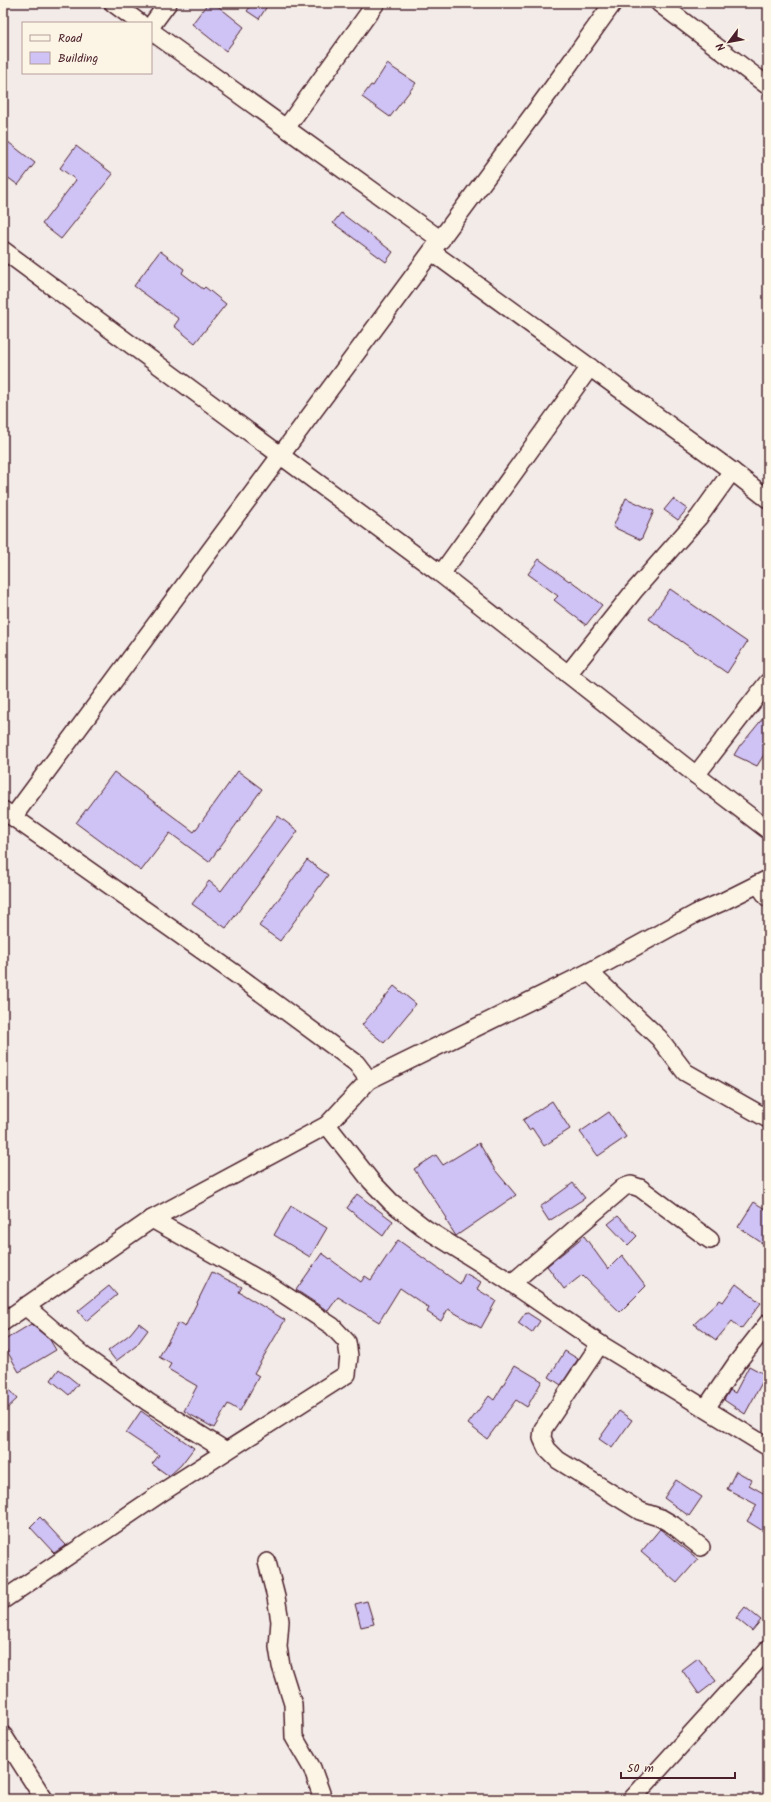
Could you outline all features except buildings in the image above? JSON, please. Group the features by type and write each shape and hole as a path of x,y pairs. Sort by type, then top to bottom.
{"street":[{"path":"113,3 139,22"},
{"path":"152,25 168,3"},
{"path":"286,128 376,3"},
{"path":"369,1080 356,1063 244,980 8,814 282,455 437,246 613,3"},
{"path":"659,3 768,86"},
{"path":"152,32 286,128 590,367 768,499"},
{"path":"3,250 441,574 768,830"},
{"path":"441,574 590,367"},
{"path":"568,674 634,591 699,517 732,471"},
{"path":"696,775 768,682"},
{"path":"3,1322 152,1219 327,1125 369,1080 589,972 697,913 763,881 768,898"},
{"path":"589,972 659,1038 685,1072 768,1119"},
{"path":"327,1125 362,1171 391,1202 426,1229 512,1283 600,1344 768,1447"},
{"path":"512,1283 624,1187 631,1185 640,1188 710,1240"},
{"path":"3,1600 226,1451 347,1374 349,1356 347,1342 332,1326 274,1288 152,1219"},
{"path":"25,1306 85,1358 148,1402 226,1451"},
{"path":"706,1408 736,1364 768,1323"},
{"path":"600,1344 543,1429 542,1438 547,1449 558,1460 640,1511 661,1518 673,1525 701,1547"},
{"path":"266,1562 276,1597 280,1621 278,1647 281,1666 293,1704 294,1737 312,1768 321,1793 320,1799"},
{"path":"632,1799 768,1649"},
{"path":"3,1735 44,1799"}]}
